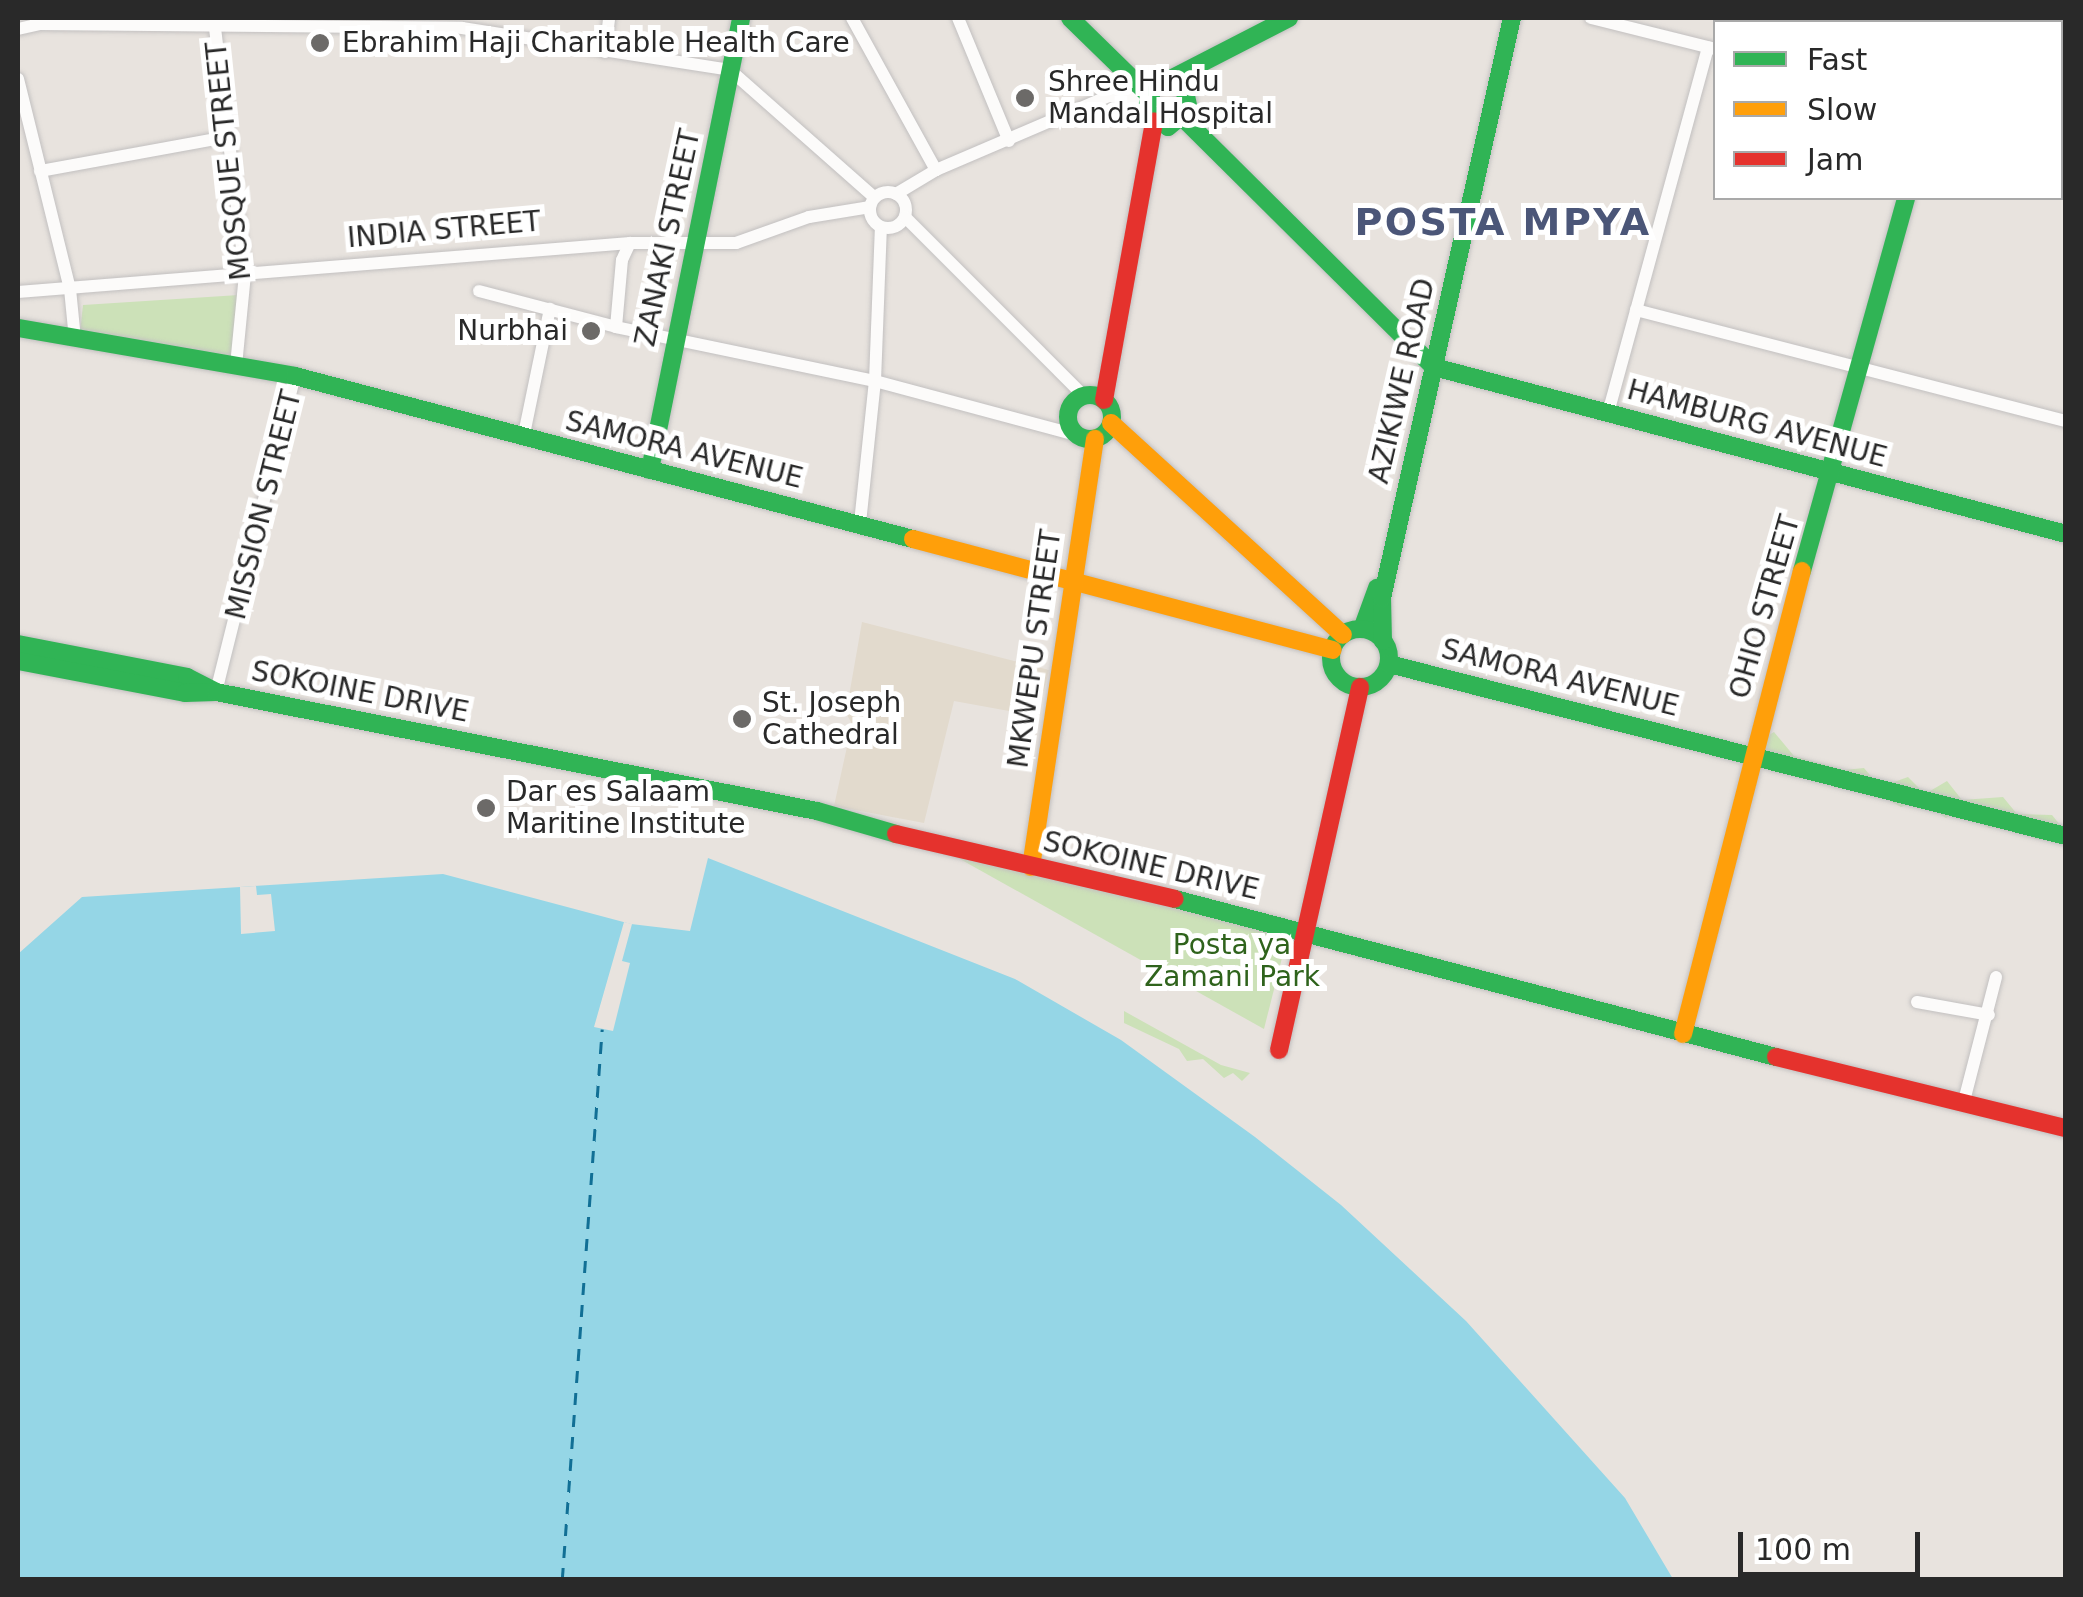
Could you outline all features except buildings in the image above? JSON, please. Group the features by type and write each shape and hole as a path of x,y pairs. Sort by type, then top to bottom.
{"street":[{"path":"605,52 610,18"},
{"name":"ZANAKI STREET","path":"650,470 741,18"},
{"path":"852,18 936,170"},
{"path":"958,18 1009,140"},
{"path":"1070,18 1162,90 1184,120 1430,364"},
{"path":"1081,18 1135,72 1162,90"},
{"path":"1104,400 1084,396 905,216 896,194 936,170 1109,96 1162,90 1289,18"},
{"name":"AZIKIWE ROAD","path":"1383,641 1382,598 1500,18"},
{"name":"AZIKIWE ROAD","path":"1362,630 1374,602 1512,18"},
{"path":"1591,18 1712,48 1608,413"},
{"path":"18,30 40,20 214,20 469,28 730,70 872,202 881,228 876,381 860,523"},
{"name":"MOSQUE STREET","path":"214,20 244,274 236,365"},
{"path":"18,79 70,289 75,338"},
{"path":"1162,90 1104,400 1112,423 1338,643 1339,678 1360,687 1381,679 1389,664 1383,641 1362,630 1338,643"},
{"path":"1154,121 1168,127 1184,120"},
{"path":"40,171 227,138"},
{"name":"INDIA STREET","path":"18,292 630,243 736,242 896,194"},
{"name":"OHIO STREET","path":"1683,1034 1751,754 1833,473 1905,200"},
{"path":"881,228 900,225 905,216"},
{"path":"616,328 622,260 630,243"},
{"path":"479,292 616,328 876,381 1086,437 1112,423"},
{"path":"524,439 550,309"},
{"path":"1636,310 2066,422"},
{"name":"SAMORA AVENUE","path":"18,328 296,376 1070,581 1338,643"},
{"name":"HAMBURG AVENUE","path":"1430,364 2066,534"},
{"name":"MISSION STREET","path":"216,692 296,376"},
{"name":"MKWEPU STREET","path":"1031,867 1086,437 1068,416 1084,396"},
{"name":"SOKOINE DRIVE","path":"18,644 187,677 216,692"},
{"name":"SOKOINE DRIVE","path":"18,660 185,694 216,692 621,776 718,788 926,843 1306,929 1683,1034 2066,1128"},
{"name":"SAMORA AVENUE","path":"1389,664 2066,836"},
{"path":"1279,1050 1360,687"},
{"path":"1964,1101 1996,977"},
{"path":"1917,1002 1988,1014"}],"shaded area":[{"path":"862,622 1049,670 1044,691 1017,679 1009,711 954,701 924,823 834,806 852,724 846,713"}],"green space":[{"path":"239,295 233,358 80,333 83,305"},
{"path":"1774,732 1794,756 1844,770 1864,768 1880,787 1908,777 1925,794 1947,781 1962,800 2003,797 2017,814 2052,815 2065,831 2065,843 2035,839 2012,823 1989,828 1960,810 1946,818 1919,801 1901,807 1874,792 1857,792 1840,777 1760,765 1757,742"},
{"name":"Posta ya Zamani Park","path":"951,854 1289,930 1264,1029"},
{"path":"1124,1011 1221,1065 1250,1073 1242,1081 1233,1073 1224,1078 1203,1059 1187,1061 1179,1049 1124,1023"}],"water":[{"path":"708,858 1015,979 1121,1040 1255,1137 1341,1205 1466,1321 1625,1498 1673,1579 18,1579 18,954 82,897 443,874 631,924 690,931"}],"pier":[{"path":"256,886 257,895 271,894 275,931 241,934 240,887"},
{"path":"624,922 632,924 622,961 630,963 613,1031 594,1027"}],"ferry route":[{"path":"562,1580 602,1029"}],"traffic: fast":[{"path":"650,470 741,18"},
{"path":"1070,18 1148,94"},
{"path":"1170,82 1185,91 1189,110 1168,127 1146,110 1153,88 1289,18"},
{"path":"1383,641 1382,598 1512,18"},
{"path":"1185,120 1434,367 2066,534"},
{"path":"1802,571 1905,200"},
{"path":"18,328 295,376 913,539"},
{"path":"1090,395 1105,402 1112,417 1105,432 1090,439 1075,432 1068,417 1075,402 1090,395"},
{"path":"1362,629 1377,588"},
{"path":"1360,629 1380,638 1389,658 1380,678 1360,687 1340,678 1331,658 1340,638 1360,629"},
{"path":"18,644 187,677 216,692"},
{"path":"18,661 185,693 216,692 817,811 896,834"},
{"path":"1389,664 2066,836"},
{"path":"1175,899 1776,1057"}],"traffic: slow":[{"path":"1111,423 1343,635"},
{"path":"1031,867 1095,439"},
{"path":"913,539 1333,650"},
{"path":"1683,1034 1802,571"}],"traffic: jam":[{"path":"1104,400 1154,121"},
{"path":"1279,1050 1360,687"},
{"path":"896,834 1175,899"},
{"path":"1776,1057 2066,1128"}],"place":[{"name":"Ebrahim Haji Charitable Health Care","path":"320,43"},
{"name":"Shree Hindu Mandal Hospital","path":"1025,98"},
{"name":"Nurbhai","path":"591,331"},
{"name":"St. Joseph Cathedral","path":"742,719"},
{"name":"Dar es Salaam Maritine Institute","path":"486,808"}],"district":[{"name":"POSTA MPYA","path":"1503,223"}]}
